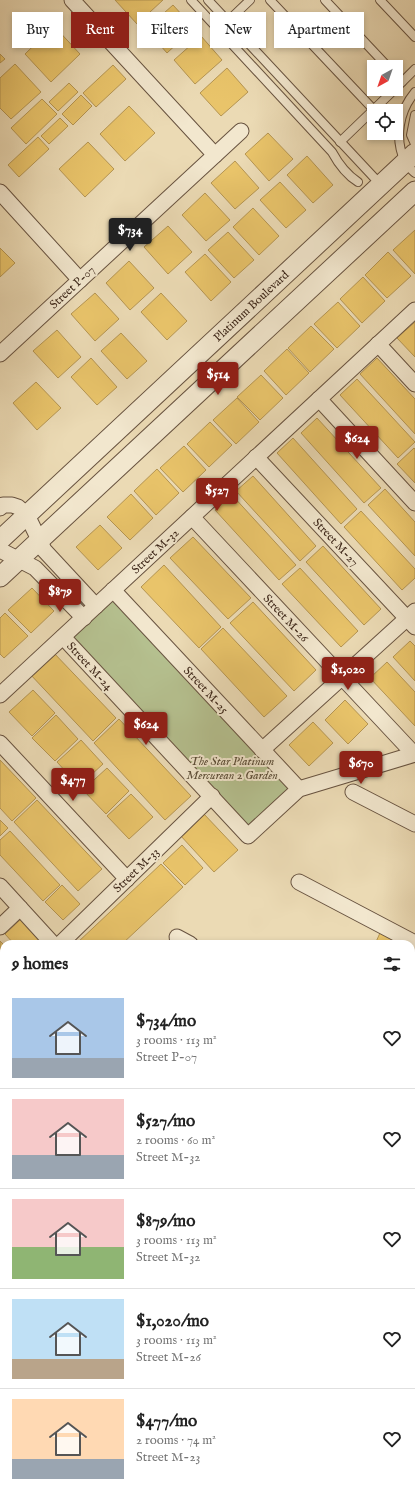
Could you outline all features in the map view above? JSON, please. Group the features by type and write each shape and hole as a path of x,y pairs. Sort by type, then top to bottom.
{"street":[{"path":"72,0 215,154"},
{"name":"Street P-07","path":"0,354 241,131"},
{"name":"Platinum Boulevard","path":"0,540 367,185 412,163"},
{"path":"0,577 415,191"},
{"path":"0,192 80,280"},
{"name":"Street M-32","path":"0,695 415,310"},
{"path":"378,344 415,384"},
{"path":"319,399 415,503"},
{"name":"Street M-27","path":"256,457 412,619"},
{"path":"1,505 12,504 27,515 44,550 96,606"},
{"name":"Street M-26","path":"192,517 415,754"},
{"path":"0,550 35,568 84,618"},
{"name":"Street M-25","path":"113,590 299,789"},
{"path":"262,750 342,677 412,619"},
{"name":"Street M-24","path":"63,637 248,836 299,789"},
{"path":"0,743 127,879"},
{"path":"299,789 415,754"},
{"path":"353,792 415,824"},
{"name":"Street M-33","path":"64,940 212,796"},
{"path":"299,882 411,940"},
{"path":"0,886 49,940"},
{"path":"0,927 20,908"}],"lane":[{"path":"191,0 202,2 211,12"},
{"path":"238,12 250,0"},
{"path":"270,0 368,104"},
{"path":"325,0 381,60"},
{"path":"380,0 415,36"},
{"path":"202,2 211,12"},
{"path":"243,48 332,152 335,162 351,181 367,185"},
{"path":"245,48 348,153"},
{"path":"246,48 340,142 367,185"},
{"path":"403,79 415,69"},
{"path":"412,163 398,136 403,111 415,92"},
{"path":"378,104 385,96"},
{"path":"340,142 367,115"},
{"path":"415,115 411,135 415,144"}],"green space":[{"name":"The Star Platinum Mercurean 2 Garden","path":"113,590 299,789 248,836 63,637"}],"building: Homes":[{"path":"115,0 163,0 150,12 137,12 137,24 129,15 129,12 126,12"},
{"path":"173,5 179,12 165,12"},
{"path":"63,36 71,44 71,48 74,48 80,54 51,82 25,54 31,48 63,48"},
{"path":"202,37 222,60 195,84 174,60 188,48 202,48"},
{"path":"163,48 172,48 167,53"},
{"path":"0,54 5,59 0,63"},
{"path":"15,64 41,92 11,119 0,108 0,78"},
{"path":"113,65 126,79 96,107 83,93"},
{"path":"227,68 248,92 221,116 200,93"},
{"path":"69,83 78,92 58,111 49,102"},
{"path":"81,95 92,106 73,125 62,114"},
{"path":"42,99 57,114 26,144 11,128"},
{"path":"129,106 155,133 125,161 100,134"},
{"path":"60,118 68,126 49,144 41,136"},
{"path":"268,133 293,159 269,181 245,154"},
{"path":"38,137 49,149 19,177 8,165"},
{"path":"88,142 114,169 85,197 59,169"},
{"path":"307,156 333,185 313,203 287,175"},
{"path":"235,161 259,188 235,209 211,183"},
{"path":"280,182 306,210 286,228 260,200"},
{"path":"205,193 230,220 206,241 182,215"},
{"path":"253,208 279,236 259,255 233,227"},
{"path":"168,226 192,252 168,274 144,247"},
{"path":"415,230 415,274 393,250"},
{"path":"228,232 254,260 234,278 208,250"},
{"path":"0,248 15,263 0,277"},
{"path":"388,252 411,276 387,298 365,275"},
{"path":"205,254 231,282 211,301 185,272"},
{"path":"129,261 154,288 130,310 106,283"},
{"path":"363,277 385,301 362,323 340,299"},
{"path":"95,293 119,319 95,341 71,314"},
{"path":"161,293 187,321 167,340 141,312"},
{"path":"338,302 360,326 337,348 314,324"},
{"path":"415,322 415,357 397,338"},
{"path":"311,326 334,349 310,372 288,348"},
{"path":"57,330 81,357 58,378 33,351"},
{"path":"121,333 147,361 127,379 101,351"},
{"path":"287,349 309,373 286,395 264,371"},
{"path":"91,358 117,387 97,405 71,377"},
{"path":"377,358 415,399 415,434 360,374"},
{"path":"261,375 283,398 260,420 237,397"},
{"path":"357,379 415,442 398,458 340,395"},
{"path":"36,382 61,408 37,430 13,403"},
{"path":"237,398 259,422 236,444 213,420"},
{"path":"317,418 381,488 364,503 301,433"},
{"path":"210,422 232,445 209,467 187,444"},
{"path":"293,438 357,509 341,524 277,453"},
{"path":"184,446 206,470 183,492 160,468"},
{"path":"414,448 415,449 415,483 397,464"},
{"path":"157,469 179,493 156,515 134,491"},
{"path":"253,476 316,546 300,561 236,491"},
{"path":"385,489 415,522 415,556 368,505"},
{"path":"131,494 153,518 130,540 107,517"},
{"path":"232,495 296,565 279,580 215,510"},
{"path":"361,511 415,569 415,578 402,590 344,527"},
{"path":"100,525 122,548 98,570 76,547"},
{"path":"193,537 251,598 228,619 170,558"},
{"path":"323,546 381,609 364,625 306,562"},
{"path":"164,565 221,627 199,648 141,587"},
{"path":"300,568 358,631 341,647 282,584"},
{"path":"32,588 54,611 31,633 8,610"},
{"path":"253,602 316,670 294,691 230,623"},
{"path":"5,613 28,636 4,658 0,654 0,618"},
{"path":"223,628 287,696 264,717 201,649"},
{"path":"410,641 415,646 415,681 393,657"},
{"path":"52,651 116,718 93,741 29,673"},
{"path":"387,662 415,692 415,726 370,678"},
{"path":"33,690 55,713 32,736 9,712"},
{"path":"345,700 368,724 348,744 325,720"},
{"path":"56,715 78,739 55,761 32,738"},
{"path":"119,719 191,796 165,820 94,743"},
{"path":"313,722 333,743 309,766 289,745"},
{"path":"81,740 103,764 79,786 57,762"},
{"path":"0,760 36,798 12,821 0,808"},
{"path":"107,768 129,791 106,814 83,790"},
{"path":"131,794 153,817 129,839 107,816"},
{"path":"37,800 102,869 78,891 14,822"},
{"path":"203,813 238,850 214,872 180,835"},
{"path":"0,820 8,828 0,836"},
{"path":"10,831 60,885 43,901 0,855 0,840"},
{"path":"182,845 203,868 185,885 163,863"},
{"path":"161,864 183,887 126,940 80,940"},
{"path":"62,885 80,904 63,920 45,902"},
{"path":"21,919 40,940 10,940 5,934"},
{"path":"380,933 393,940 377,940"}]}
